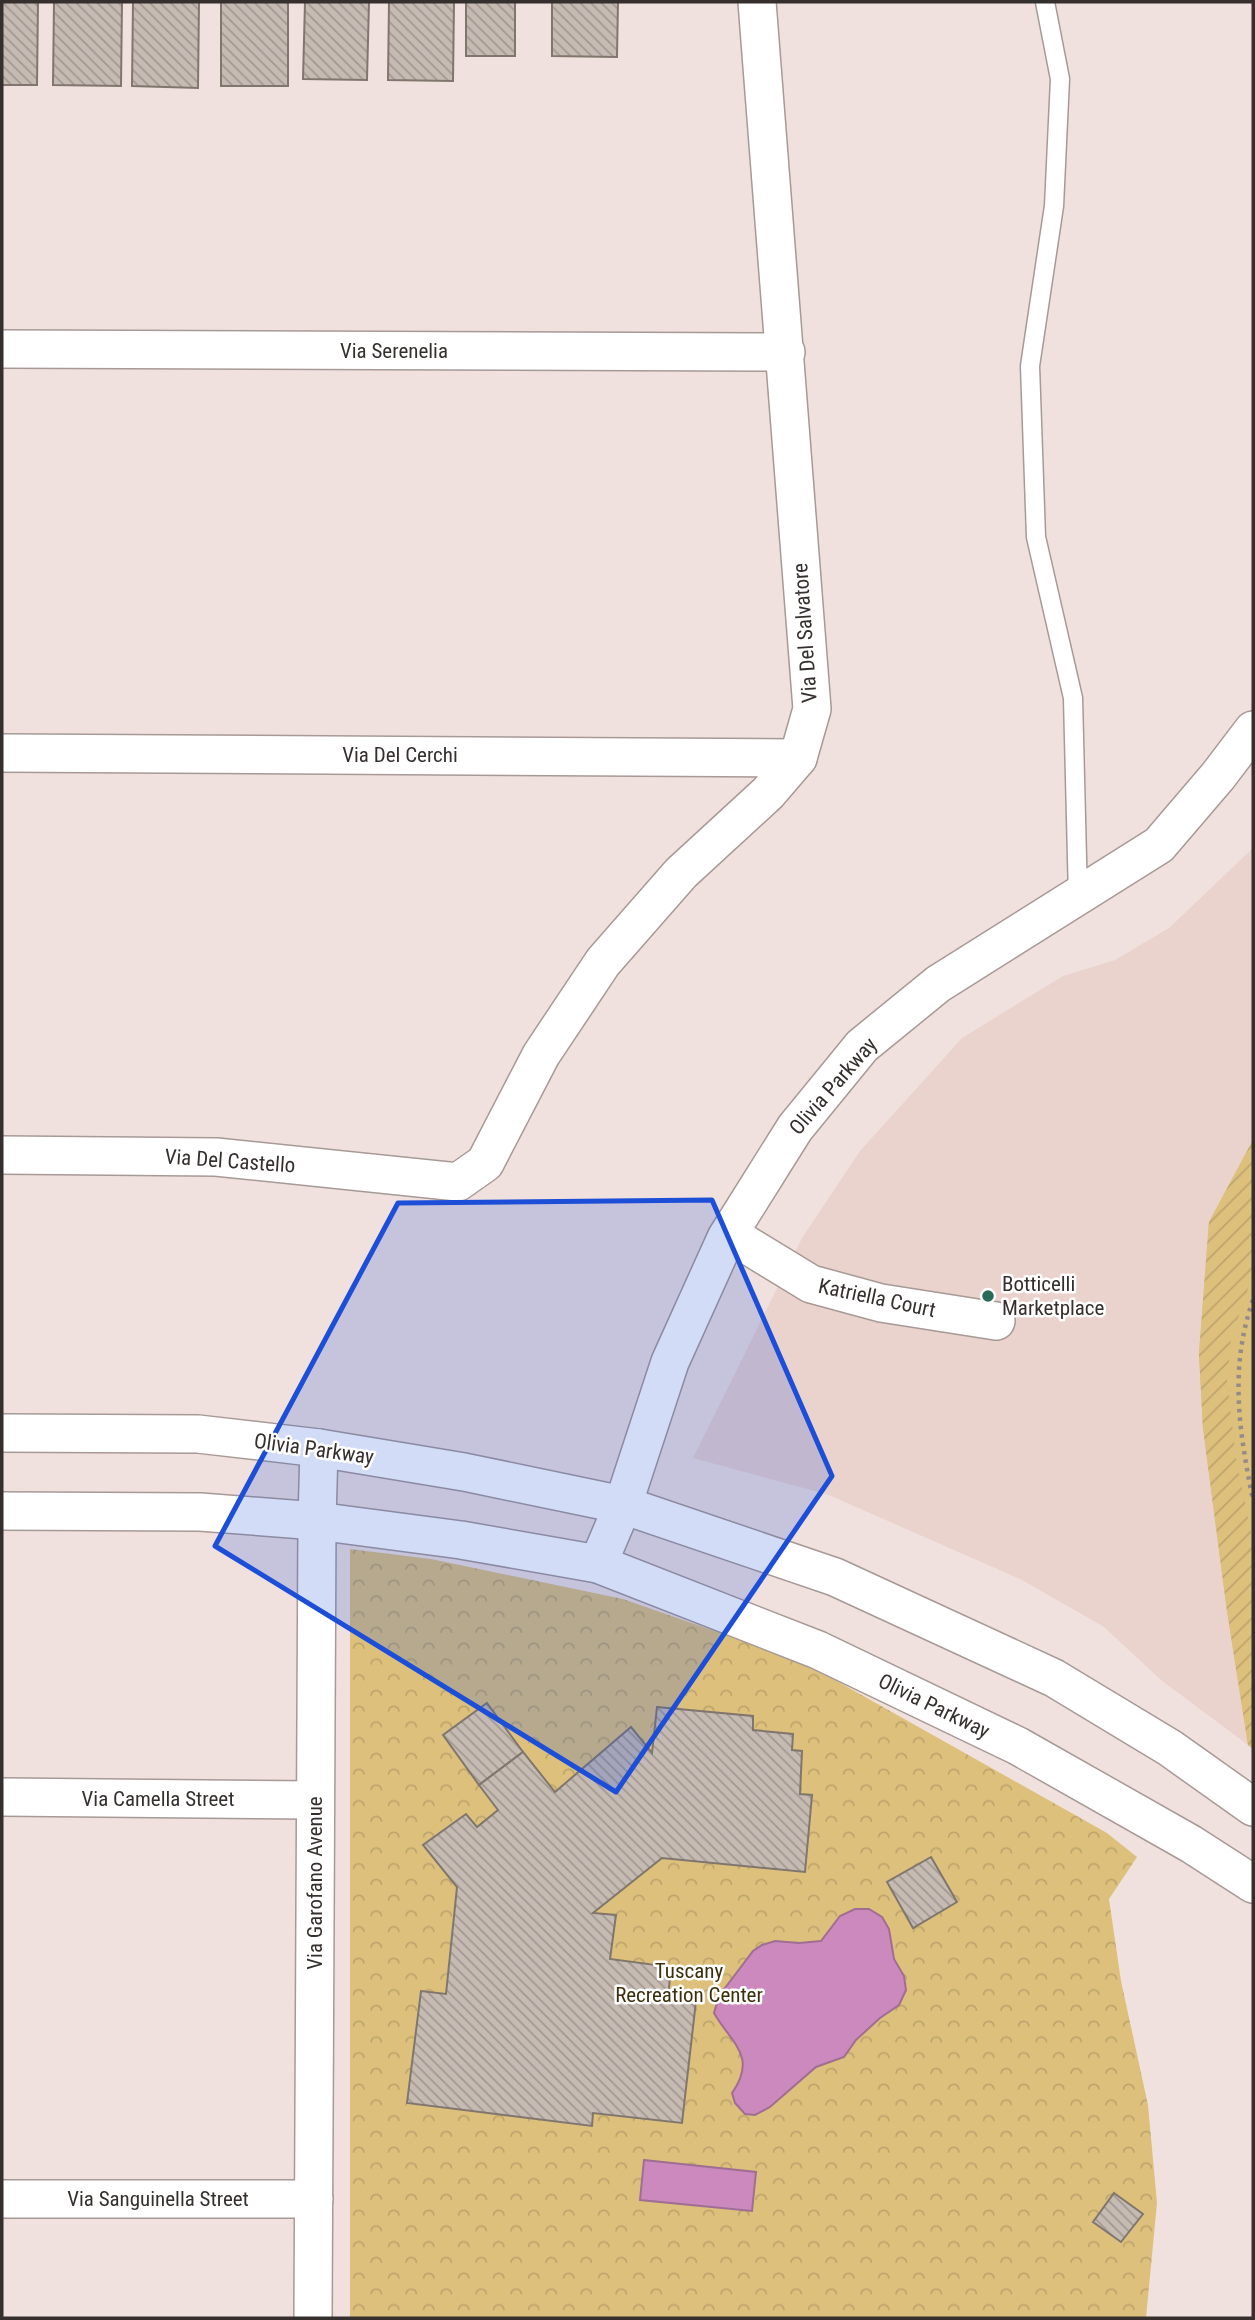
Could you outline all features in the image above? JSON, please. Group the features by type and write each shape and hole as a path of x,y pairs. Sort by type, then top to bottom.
{"street":[{"name":"Via Del Salvatore","path":"458,1182 485,1163 541,1055 603,962 681,873 768,793 798,758 812,709 757,2"},
{"name":"Via Serenelia","path":"2,349 786,352"},
{"name":"Olivia Parkway","path":"598,1564 623,1505 670,1362 729,1234 795,1128 862,1046 938,984 1159,845 1253,730"},
{"name":"Via Del Cerchi","path":"2,753 798,758"},
{"name":"Via Del Castello","path":"2,1155 216,1157 458,1182"},
{"name":"Katriella Court","path":"729,1234 811,1284 881,1303 996,1321"},
{"name":"Olivia Parkway","path":"2,1433 198,1434 319,1448 464,1472 623,1505 835,1577 1054,1678 1170,1748 1253,1807"},
{"name":"Via Garofano Avenue","path":"313,2318 319,1448"},
{"name":"Olivia Parkway","path":"2,1511 200,1512 317,1521 461,1540 598,1564 818,1650 1018,1746 1191,1843 1253,1884"},
{"name":"Via Camella Street","path":"2,1797 315,1800"},
{"name":"Via Sanguinella Street","path":"2,2199 314,2199"}],"lane":[{"path":"1045,2 1060,79 1054,206 1030,366 1036,537 1073,698 1078,898"}],"path":[{"path":"1253,1300 1242,1337 1237,1372 1244,1447 1253,1500"}],"highlighted area":[{"path":"712,1200 832,1476 616,1792 215,1546 398,1203"}],"shaded area":[{"name":"Botticelli Marketplace","path":"1253,848 1253,1140 1209,1222 1227,1611 1248,1745 1161,1680 1104,1627 1022,1580 829,1495 693,1458 802,1238 860,1151 962,1038 1063,976 1115,960 1169,928"},
{"path":"855,1909 869,1909 882,1917 889,1929 894,1959 904,1976 906,1990 899,2005 856,2040 844,2057 816,2067 770,2107 755,2115 745,2114 735,2103 732,2093 743,2069 742,2059 739,2050 714,2013 719,1996 753,1951 762,1945 775,1941 821,1941 840,1916"},
{"path":"644,2160 756,2172 752,2211 640,2200"}],"green space":[{"path":"1253,1140 1253,1749 1248,1745 1227,1611 1203,1428 1199,1354 1209,1222"},
{"path":"1253,1140 1253,1274 1231,1339 1227,1380 1236,1458 1252,1538 1253,1749 1248,1745 1227,1611 1203,1428 1199,1354 1209,1222"},
{"name":"Tuscany Recreation Center","path":"350,1549 431,1559 623,1599 803,1662 1107,1833 1137,1857 1109,1899 1121,1981 1148,2105 1157,2203 1146,2318 350,2318"}],"building":[{"path":"2,2 38,2 37,85 2,85"},
{"path":"54,2 122,2 121,86 53,85"},
{"path":"133,2 199,2 198,88 132,86"},
{"path":"221,2 288,2 288,86 221,86"},
{"path":"305,2 369,2 367,80 303,79"},
{"path":"389,2 454,2 453,81 388,80"},
{"path":"466,2 515,2 515,56 466,56"},
{"path":"552,2 618,2 617,57 552,56"},
{"path":"487,1703 523,1752 479,1785 443,1735"},
{"path":"657,1707 753,1716 753,1730 793,1734 792,1750 802,1751 800,1794 812,1795 805,1872 662,1858 593,1913 616,1915 610,1959 671,1967 668,1998 696,2001 682,2123 593,2113 592,2126 407,2103 421,1991 446,1994 457,1887 423,1845 466,1814 477,1827 498,1810 479,1785 523,1752 555,1792 631,1727 652,1753"},
{"path":"931,1857 957,1902 913,1928 887,1882"},
{"path":"1114,2193 1143,2214 1121,2242 1093,2222"}],"place":[{"name":"Botticelli Marketplace","path":"988,1296"}]}
